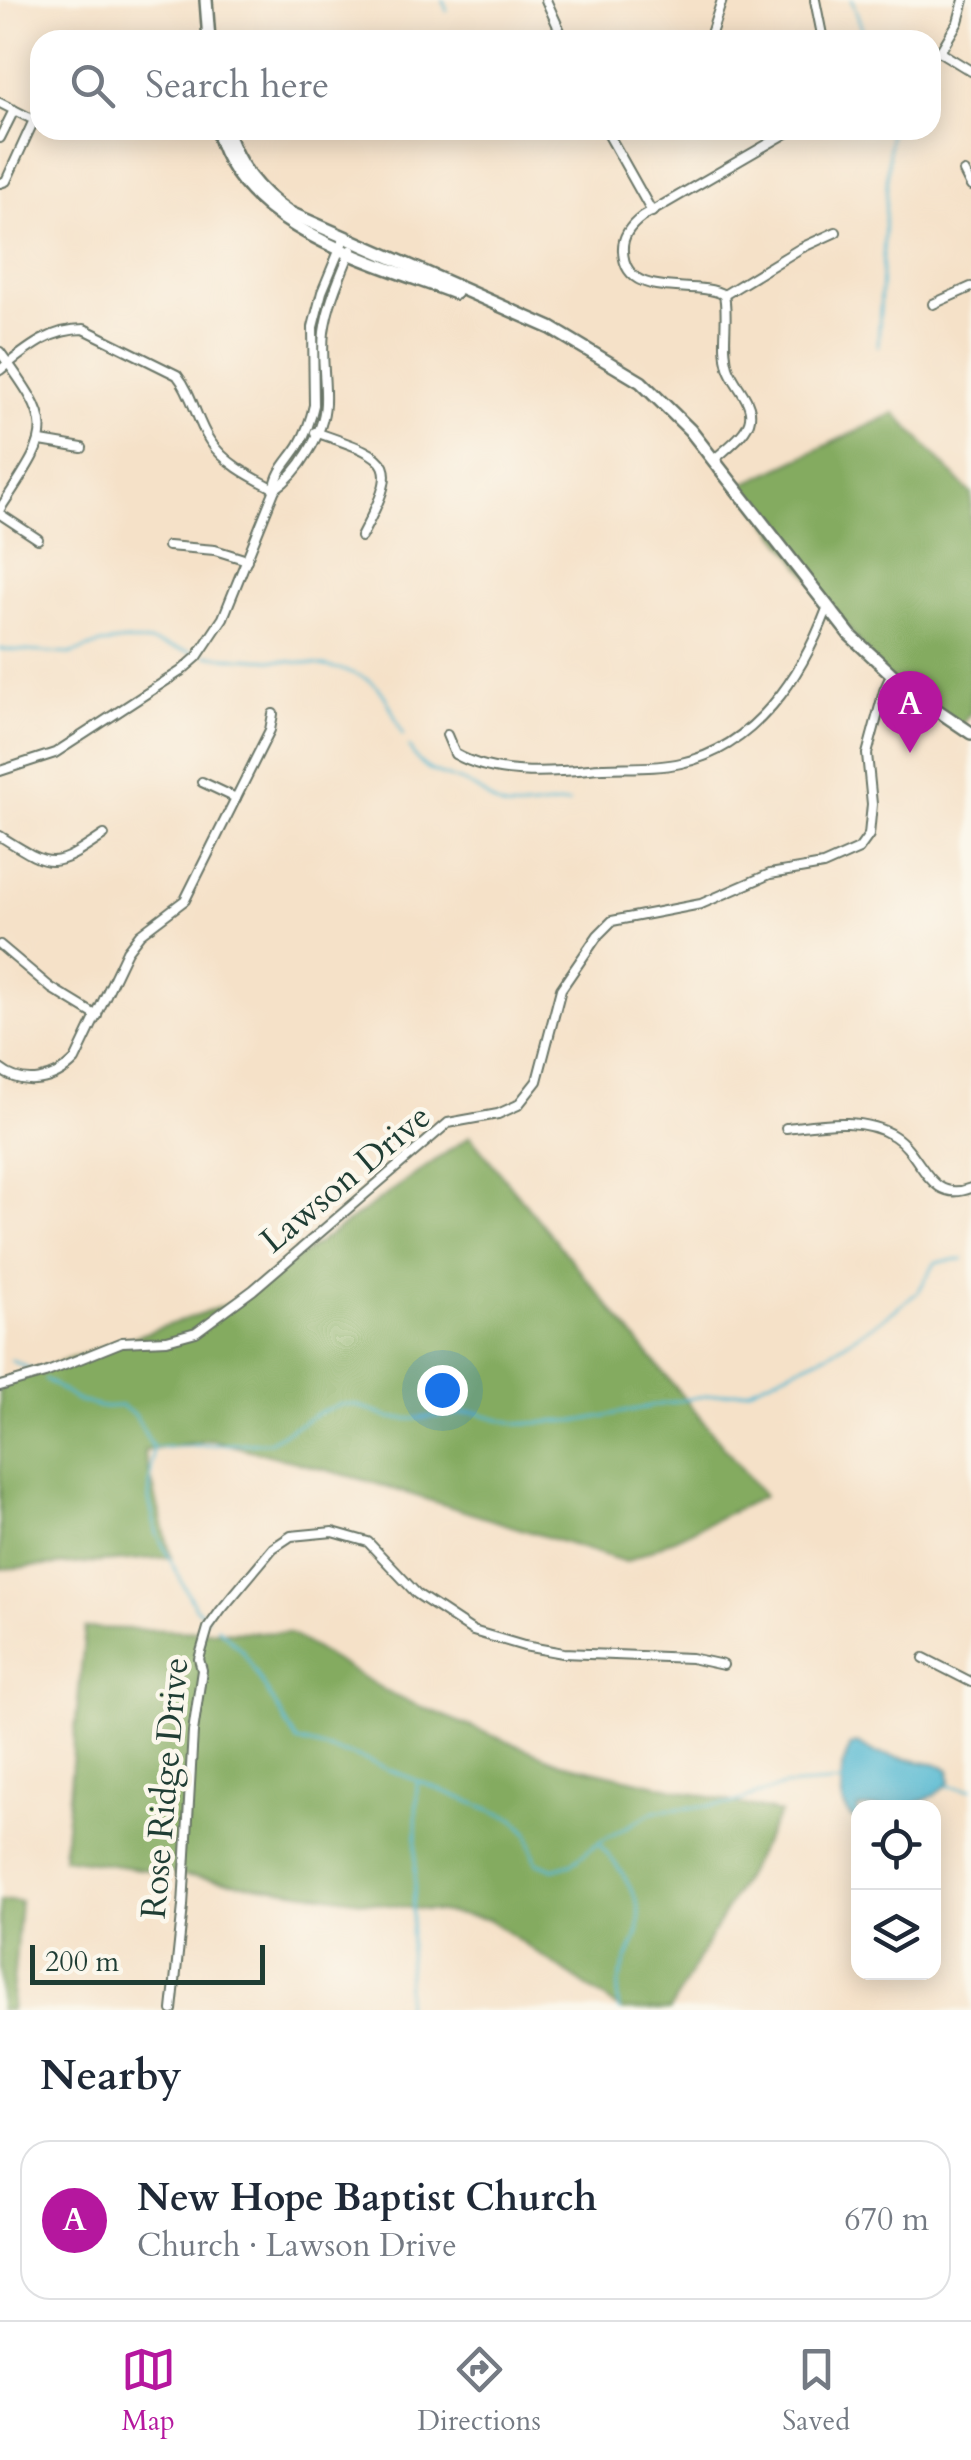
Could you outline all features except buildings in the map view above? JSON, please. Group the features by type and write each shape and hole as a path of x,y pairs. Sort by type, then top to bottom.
{"main road":[{"path":"206,0 208,30"},
{"path":"222,140 229,161 257,199 285,220 512,311 571,338 641,382 676,414 828,608 891,675 971,733"},
{"path":"230,140 242,166 260,190 288,212 347,245"}],"street":[{"path":"546,0 560,30"},
{"path":"712,30 722,0"},
{"path":"814,0 822,30"},
{"path":"941,50 953,32 964,0"},
{"path":"941,53 971,71"},
{"path":"0,103 30,118"},
{"path":"0,138 14,110"},
{"path":"0,183 6,181 30,129"},
{"path":"612,140 652,212"},
{"path":"724,295 714,289 664,287 631,274 623,257 626,234 632,224 775,140"},
{"path":"964,172 971,186"},
{"path":"724,295 801,248 836,232"},
{"path":"0,771 55,753 181,671 213,636 275,489 276,476 307,429 314,405 314,326 322,292 347,245"},
{"path":"275,489 285,482 317,433 325,402 323,340 327,314 347,245"},
{"path":"933,304 971,287"},
{"path":"714,460 746,429 750,418 750,407 734,382 726,356 724,295"},
{"path":"0,370 49,335 84,329 177,375 188,388 208,439 218,451 250,476 275,489"},
{"path":"0,352 41,416 40,440 0,511 38,540"},
{"path":"307,429 363,448 382,463 384,494 362,537"},
{"path":"40,440 82,448"},
{"path":"168,546 215,550 247,560"},
{"path":"448,735 455,754 482,766 551,773 682,764 734,742 780,698 818,634 828,608"},
{"name":"Lawson Drive","path":"0,1386 45,1373 122,1342 167,1340 196,1332 253,1290 448,1123 498,1114 518,1105 536,1081 562,989 612,920 701,904 770,874 823,865 858,848 869,835 870,827 867,754 891,675"},
{"path":"0,1069 26,1081 46,1079 64,1072 75,1060 127,950 140,934 185,900 270,730 273,714"},
{"path":"202,782 236,798"},
{"path":"0,836 49,862 72,856 104,835"},
{"path":"0,945 51,988 97,1016"},
{"path":"786,1128 841,1121 879,1130 904,1144 939,1188 956,1193 971,1188"},
{"name":"Rose Ridge Drive","path":"172,2010 183,1906 193,1732 202,1670 199,1659 208,1628 221,1610 273,1548 290,1536 333,1532 368,1542 417,1594 441,1612 473,1631 508,1642 563,1653 691,1658 724,1665"},
{"path":"924,1658 971,1682"}],"green space":[{"path":"895,413 971,494 971,712 961,727 914,702 882,673 740,486"},
{"path":"470,1136 764,1496 626,1562 368,1481 212,1440 144,1451 171,1557 0,1569 0,1383 235,1302"},
{"path":"85,1628 289,1633 394,1696 561,1763 780,1813 670,2010 621,2010 488,1919 63,1858"},
{"path":"0,1901 20,1901 11,2010 0,2010"}],"water":[{"path":"857,1743 875,1753 943,1766 949,1770 950,1782 923,1800 851,1800 851,1816 841,1786 851,1745"}],"waterway":[{"path":"443,0 447,11"},
{"path":"852,0 862,30"},
{"path":"878,346 889,140"},
{"path":"0,649 69,654 126,641 193,652"},
{"path":"206,655 326,666 350,672 369,680 382,692 403,735"},
{"path":"409,747 430,770 473,787 506,808 569,803"},
{"path":"153,1448 269,1442 341,1404 356,1405 390,1418 474,1412 518,1424 584,1420 748,1390 831,1352 891,1313 918,1292 936,1262 963,1259"},
{"path":"11,1360 32,1370"},
{"path":"45,1379 76,1400 100,1407 121,1406 135,1415 153,1448 149,1499 157,1534 195,1607 207,1618"},
{"path":"217,1627 242,1650 297,1741 355,1756 514,1819 528,1833 536,1862 554,1869 571,1864 598,1843 655,1811 729,1804 783,1786 843,1782"},
{"path":"405,2010 415,1882 417,1783"},
{"path":"948,1786 971,1789"},
{"path":"599,1844 630,1886 639,1910 637,1935 620,1980 619,2010"}],"place":[{"name":"New Hope Baptist Church","path":"910,753"}]}
